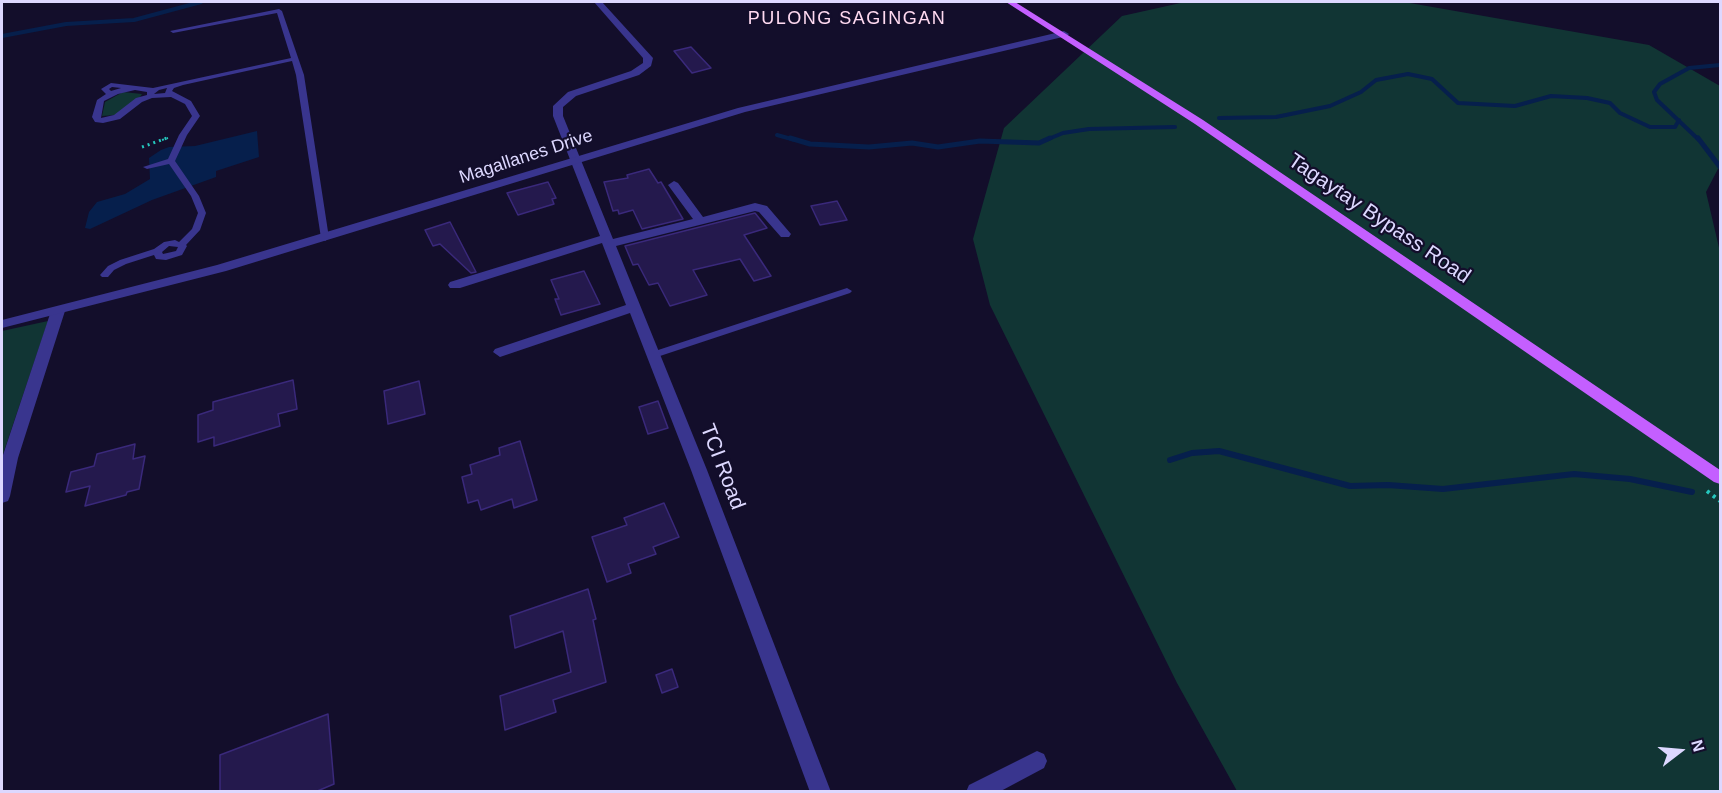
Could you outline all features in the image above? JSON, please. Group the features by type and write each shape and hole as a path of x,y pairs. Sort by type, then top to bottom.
{"main road":[{"name":"Tagaytay Bypass Road","path":"1010,2 1064,34 1219,135 1720,478"}],"street":[{"name":"TCI Road","path":"598,2 648,58 648,64 635,73 572,94 558,106 558,116 699,470 821,792"},
{"name":"Magallanes Drive","path":"2,324 221,268 325,238 742,110 1064,34"},
{"path":"674,185 700,221"},
{"path":"455,285 608,241 754,207 763,209 785,234"},
{"path":"500,352 633,307"},
{"path":"2,496 10,458 58,311"},
{"path":"976,792 1036,761"}],"lane":[{"path":"173,31 279,11 300,75 325,238"},
{"path":"171,161 183,135 196,116 188,103 170,95 152,93 135,88 111,85 105,89 105,92 115,92 101,100 96,117 103,121 117,117 152,93 180,84 294,59"},
{"path":"170,95 169,90 180,84"},
{"path":"147,167 171,161"},
{"path":"105,275 111,268 123,262 157,251 171,243 182,244 196,230 200,223 201,208 171,161"},
{"path":"653,355 847,291"}],"path":[{"path":"142,147 183,135"}],"green space":[{"path":"1185,2 1404,2 1649,45 1720,86 1720,165 1706,192 1720,252 1720,791 1237,791 1177,683 990,305 973,239 1004,128 1122,16"},
{"path":"123,92 142,94 116,115 102,116 105,102"},
{"path":"48,321 2,457 2,331"}],"water":[{"path":"257,131 259,157 216,171 216,177 152,200 90,229 85,228 89,212 97,202 125,194 150,179 149,158 161,150 169,147 195,146"}],"building":[{"path":"691,47 711,68 692,73 674,51"},
{"path":"649,169 658,183 661,182 683,219 642,229 633,210 619,214 618,210 613,211 604,182 628,178 627,175"},
{"path":"548,182 556,198 552,199 554,204 518,215 507,193"},
{"path":"837,201 847,220 820,225 811,206"},
{"path":"755,213 767,228 744,235 771,276 754,281 740,259 693,270 707,295 670,306 658,283 649,285 638,264 633,265 625,246"},
{"path":"450,222 476,272 471,273 440,244 433,246 425,230"},
{"path":"584,271 600,304 561,315 555,299 559,299 551,280"},
{"path":"293,380 297,409 278,414 280,426 214,446 214,437 198,442 198,415 213,410 213,402"},
{"path":"419,381 425,414 388,424 384,391"},
{"path":"658,401 668,428 648,434 639,407"},
{"path":"520,441 537,500 514,508 512,499 481,510 478,500 468,503 462,477 472,474 470,465 500,455 499,448"},
{"path":"135,444 133,459 145,456 139,489 127,492 126,495 85,506 90,486 66,492 71,472 94,466 97,454"},
{"path":"664,503 679,537 653,547 656,554 628,564 631,573 607,582 592,537 627,525 624,518"},
{"path":"588,589 596,619 593,620 606,682 553,700 556,712 505,730 500,696 571,672 563,631 515,648 510,616"},
{"path":"672,669 678,687 662,693 656,675"},
{"path":"328,714 334,784 315,792 220,792 220,755"}],"waterway":[{"path":"2,36 66,24 134,20 201,2"},
{"path":"1679,121 1657,100 1654,92 1660,84 1689,68 1720,65"},
{"path":"1219,118 1276,117 1330,106 1361,92 1376,80 1408,74 1432,79 1458,103 1515,106 1551,96 1587,98 1610,103 1620,113 1650,127 1675,127 1679,121"},
{"path":"1679,121 1699,140"},
{"path":"1046,140 1063,133 1089,129 1175,127"},
{"path":"777,135 795,140"},
{"path":"790,138 810,144 869,147 912,143 938,147 980,141 1039,143 1050,138"},
{"path":"1698,138 1720,167"},
{"path":"1170,460 1192,453 1219,451 1350,486 1388,485 1443,489 1574,474 1630,479 1692,492"}],"district":[{"name":"PULONG SAGINGAN","path":"847,19"}]}
